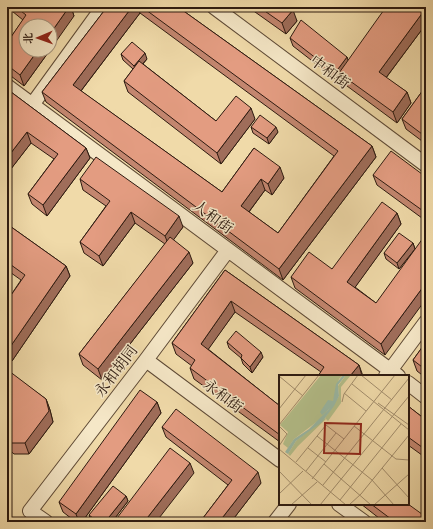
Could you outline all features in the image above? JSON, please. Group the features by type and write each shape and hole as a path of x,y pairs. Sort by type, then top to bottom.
{"street":[{"path":"32,105 103,7"},
{"name":"中和街","path":"214,7 426,165"},
{"name":"人和街","path":"7,86 228,250 391,374"},
{"name":"永和胡同","path":"46,522 30,511 228,250"},
{"path":"391,374 426,322"},
{"name":"永和街","path":"146,360 279,459"},
{"path":"409,384 426,397"},
{"path":"275,522 288,505"},
{"path":"341,505 364,522"}],"building":[{"path":"16,7 69,7 58,23 58,18 24,18 26,15"},
{"path":"107,7 132,7 73,85 222,192 254,148 280,167 268,184 261,179 241,206 278,233 338,151 142,7 178,7 372,146 279,269 42,92"},
{"path":"259,7 289,7 293,10 282,23"},
{"path":"386,7 426,7 379,72 407,92 393,112 339,73"},
{"path":"301,20 347,57 335,73 290,38"},
{"path":"18,27 18,58 32,58 20,75 7,65 7,34 11,37"},
{"path":"132,42 145,53 134,66 121,54"},
{"path":"139,61 216,121 236,96 251,108 217,153 124,81"},
{"path":"426,86 426,137 402,119"},
{"path":"7,89 86,148 43,205 28,194 58,154 27,132 7,158"},
{"path":"260,115 276,127 267,138 251,127"},
{"path":"391,151 426,177 426,213 373,175"},
{"path":"96,157 179,216 165,236 131,212 99,256 80,242 110,201 80,179"},
{"path":"382,202 397,213 347,282 376,303 426,234 426,283 381,344 291,277 309,252 332,269"},
{"path":"7,224 66,266 8,350 7,301 25,275 7,262"},
{"path":"399,233 413,243 397,263 384,253"},
{"path":"170,237 189,252 98,369 79,354"},
{"path":"225,270 359,365 351,375 319,375 324,367 231,301 201,344 279,405 279,434 190,368 195,360 172,343"},
{"path":"236,331 261,352 250,367 241,358 242,355 227,342"},
{"path":"426,342 426,370 413,360"},
{"path":"7,371 46,399 49,411 25,443 11,443 7,440"},
{"path":"140,390 157,402 76,514 59,502"},
{"path":"409,407 426,420 426,450 409,438"},
{"path":"176,409 258,472 219,522 200,522 232,480 162,427"},
{"path":"170,448 190,463 144,522 114,522"},
{"path":"113,486 126,496 105,522 98,522 89,515"},
{"path":"372,505 409,505 426,517 426,522 395,522"}]}
